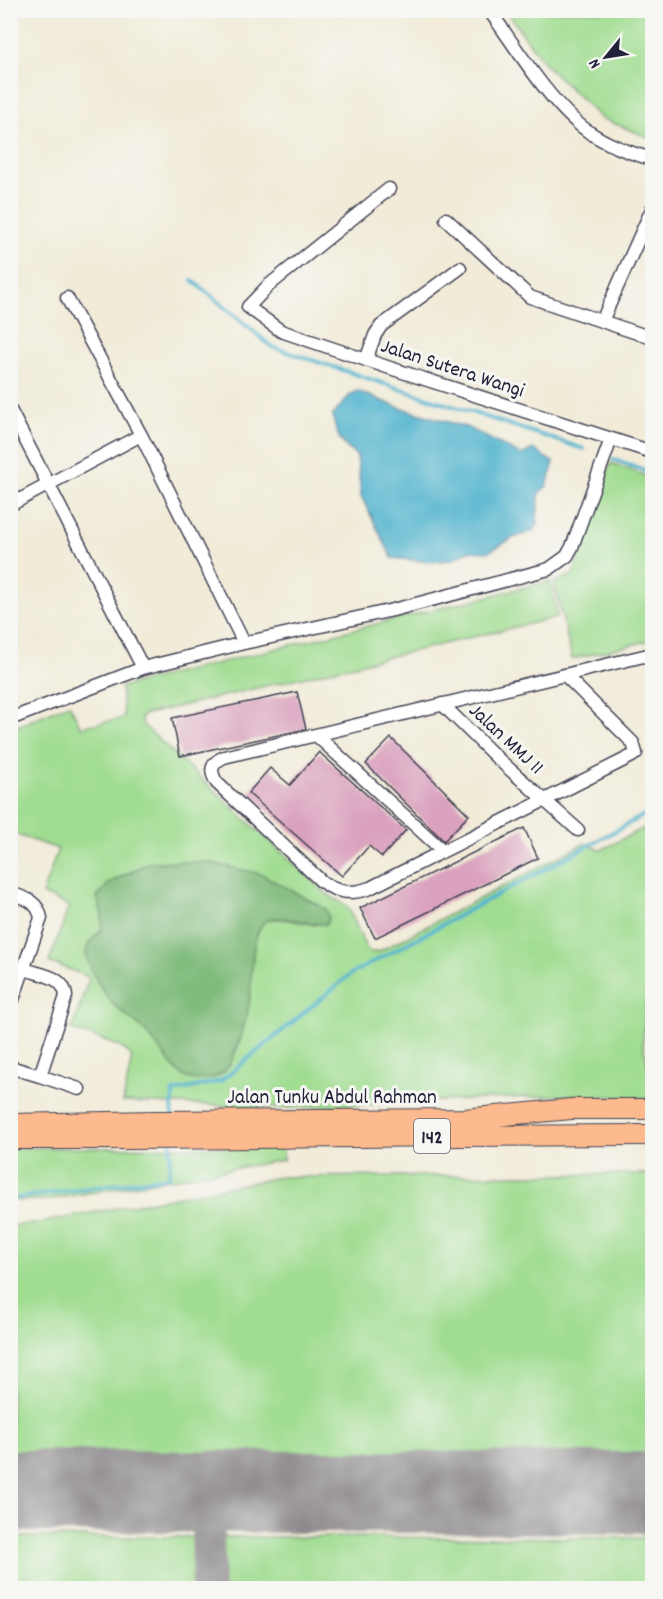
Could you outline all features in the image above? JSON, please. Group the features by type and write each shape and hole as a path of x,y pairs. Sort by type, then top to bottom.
{"main road":[{"name":"Jalan Tunku Abdul Rahman","path":"213,1130 464,1119 571,1109 652,1109"},
{"name":"Jalan Tunku Abdul Rahman","path":"10,1124 156,1130 652,1135"},
{"name":"Jalan Tunku Abdul Rahman","path":"10,1139 156,1130"}],"street":[{"path":"489,10 572,119 603,140 652,159"},
{"name":"Jalan Sutera Wangi","path":"389,189 268,286 248,307 281,331 652,452"},
{"path":"602,321 652,209"},
{"path":"446,219 530,297 652,338"},
{"path":"366,360 375,335 381,326 460,268"},
{"path":"67,298 141,435 244,643"},
{"path":"10,410 143,669"},
{"path":"10,505 141,435"},
{"path":"10,719 143,669 244,643 393,610 539,572 559,564 572,547 611,439"},
{"path":"565,675 633,743 636,753 370,888 357,892 343,893 330,888 321,881 212,776 212,767 216,761 224,757 652,654"},
{"name":"Jalan MMJ 11","path":"442,704 497,758 578,830"},
{"path":"316,735 443,851"},
{"path":"10,893 34,903 40,910 41,918 24,969 12,994 10,1008"},
{"path":"24,969 61,981 66,988 66,996 40,1076"},
{"path":"10,1067 79,1089"}],"green space":[{"path":"506,11 652,11 652,139 601,118 544,63"},
{"path":"611,463 652,478 652,640 572,659 554,582 573,575"},
{"path":"550,581 558,617 143,715 141,719 143,725 327,894 348,907 366,948 371,952 378,952 585,843 601,850 652,824 652,985 647,986 643,1043 649,1071 652,1073 652,1098 572,1095 282,1108 123,1102 132,1057 105,1040 72,1030 89,978 49,962 69,906 42,894 58,849 11,833 11,729 69,704 81,727 124,718 121,687","holes":["150,862 206,862 326,909 315,925 290,920 270,919 266,921 257,935 254,946 246,1020 229,1065 223,1073 179,1072 145,1031 111,1002 89,943 102,929 98,897 109,883"]},
{"path":"150,862 206,862 261,874 326,909 329,918 326,924 281,918 268,920 262,925 255,943 250,998 241,1035 227,1068 221,1074 210,1078 190,1079 178,1071 149,1035 112,1003 87,960 87,947 102,929 102,915 97,897 109,883"},
{"path":"283,1147 283,1160 47,1200 11,1201 10,1148"},
{"path":"652,1174 652,1454 11,1453 11,1226 33,1224 280,1177"},
{"path":"11,1537 194,1537 200,1546 200,1588 11,1588"},
{"path":"224,1537 652,1538 652,1588 215,1588 215,1547 218,1540"}],"water":[{"path":"357,391 401,408 469,428 521,455 533,449 554,463 547,486 540,492 538,524 533,531 513,538 488,552 468,551 451,560 431,562 392,558 361,496 357,456 337,434 334,422 333,415 350,395"}],"building":[{"path":"297,692 306,729 180,756 172,718"},
{"path":"391,738 469,815 444,841 366,764"},
{"path":"319,752 406,830 382,857 369,846 342,876 248,793 270,768 290,785"},
{"path":"524,828 538,858 375,938 360,908"}],"waterway":[{"path":"192,280 272,347 584,449"},
{"path":"613,459 652,473"},
{"path":"172,1115 173,1092 221,1081 351,974 652,811"},
{"path":"10,1199 169,1177 171,1144"}],"taxiway":[{"path":"178,1491 198,1500 208,1519 214,1503 236,1491"},
{"path":"208,1519 208,1588"}],"runway":[{"path":"10,1491 652,1493"}]}
